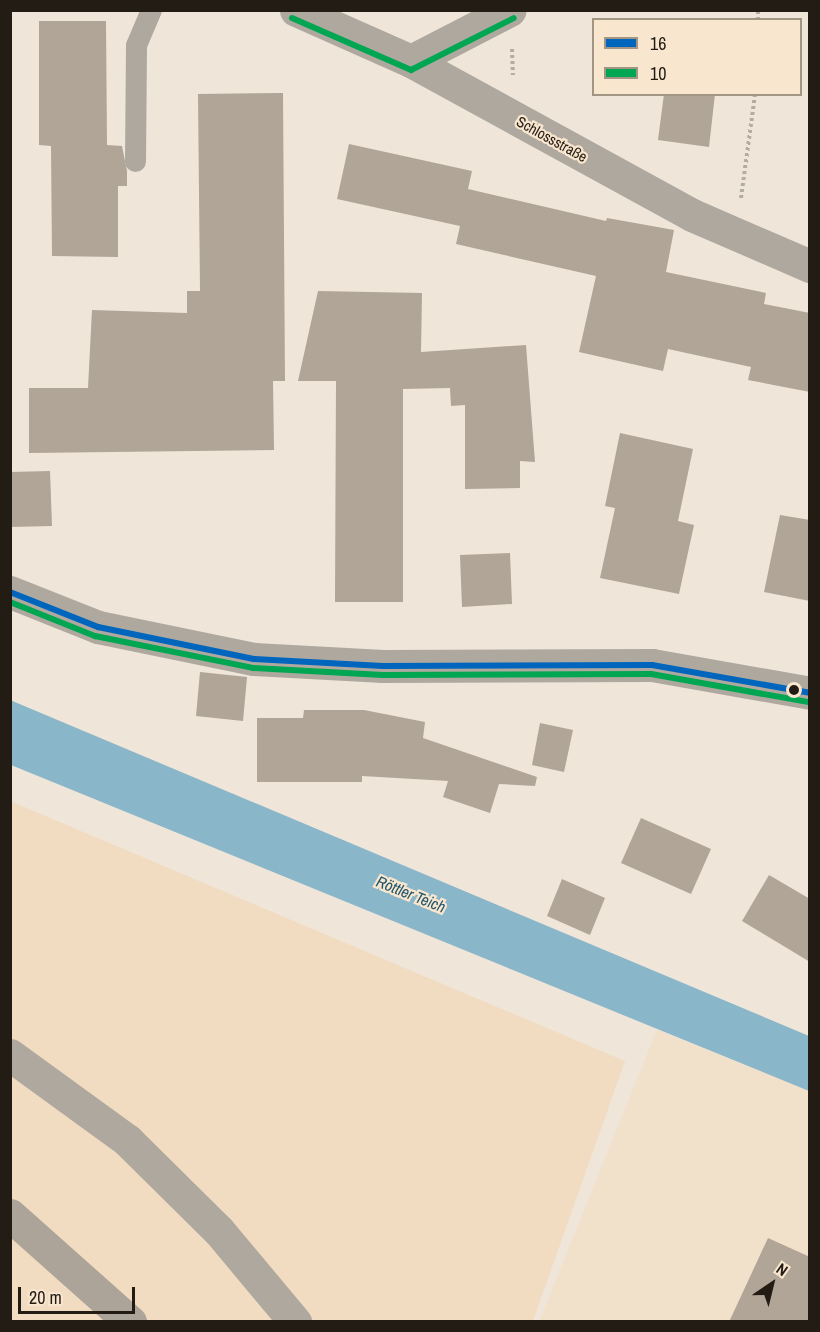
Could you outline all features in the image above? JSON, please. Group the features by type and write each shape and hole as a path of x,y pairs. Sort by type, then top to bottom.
{"highway":[{"path":"10,1215 130,1322"}],"street":[{"name":"Schlossstraße","path":"296,10 411,61 692,215 810,266"},
{"path":"411,61 497,16"},
{"path":"10,592 98,627 254,659 383,666 652,665 810,693"},
{"path":"10,1055 127,1140 219,1231 295,1322"}],"lane":[{"path":"135,161 136,45 151,10"}],"path":[{"path":"484,102 513,77 512,49 497,16"},
{"path":"733,233 755,96"}],"shaded area":[{"path":"10,801 625,1061 533,1321 11,1321"},
{"path":"657,1030 809,1091 809,1321 539,1322"}],"water":[{"name":"Röttler Teich","path":"10,700 809,1036 809,1091 11,765"}],"building":[{"path":"39,21 106,21 107,145 122,146 127,171 127,186 118,186 118,257 52,256 51,146 39,145"},
{"path":"283,93 285,381 273,381 274,450 29,453 29,388 88,388 92,310 187,313 187,291 200,291 198,94"},
{"path":"664,96 715,96 709,147 658,140"},
{"path":"349,144 472,171 468,189 606,221 607,218 674,230 666,272 766,293 764,304 810,313 810,392 748,380 751,367 668,349 663,371 579,352 596,276 456,244 460,226 337,199"},
{"path":"318,291 422,293 421,352 526,345 535,462 520,461 520,488 465,489 465,405 451,406 450,388 403,389 403,602 335,602 336,381 298,381"},
{"path":"620,433 693,449 678,521 694,525 679,594 600,578 615,508 605,506"},
{"path":"50,471 52,526 10,527 10,472"},
{"path":"780,515 810,520 810,601 764,592"},
{"path":"510,553 512,604 462,607 460,555"},
{"path":"200,672 247,677 243,721 196,716"},
{"path":"304,710 364,710 425,722 423,738 537,777 535,786 499,784 490,813 443,797 448,781 362,776 362,782 257,782 257,718 303,718"},
{"path":"540,723 573,730 564,772 532,765"},
{"path":"641,818 711,849 691,894 621,863"},
{"path":"769,875 810,899 810,962 742,921"},
{"path":"562,879 605,898 590,935 547,916"},
{"path":"768,1238 810,1257 810,1322 729,1322"}],"transit line":[{"name":"10","path":"292,18 411,70 514,18"},
{"name":"16","path":"10,592 98,627 254,659 383,666 652,665 810,693"},
{"name":"10","path":"10,602 95,636 253,668 383,675 651,674 808,702"}]}
